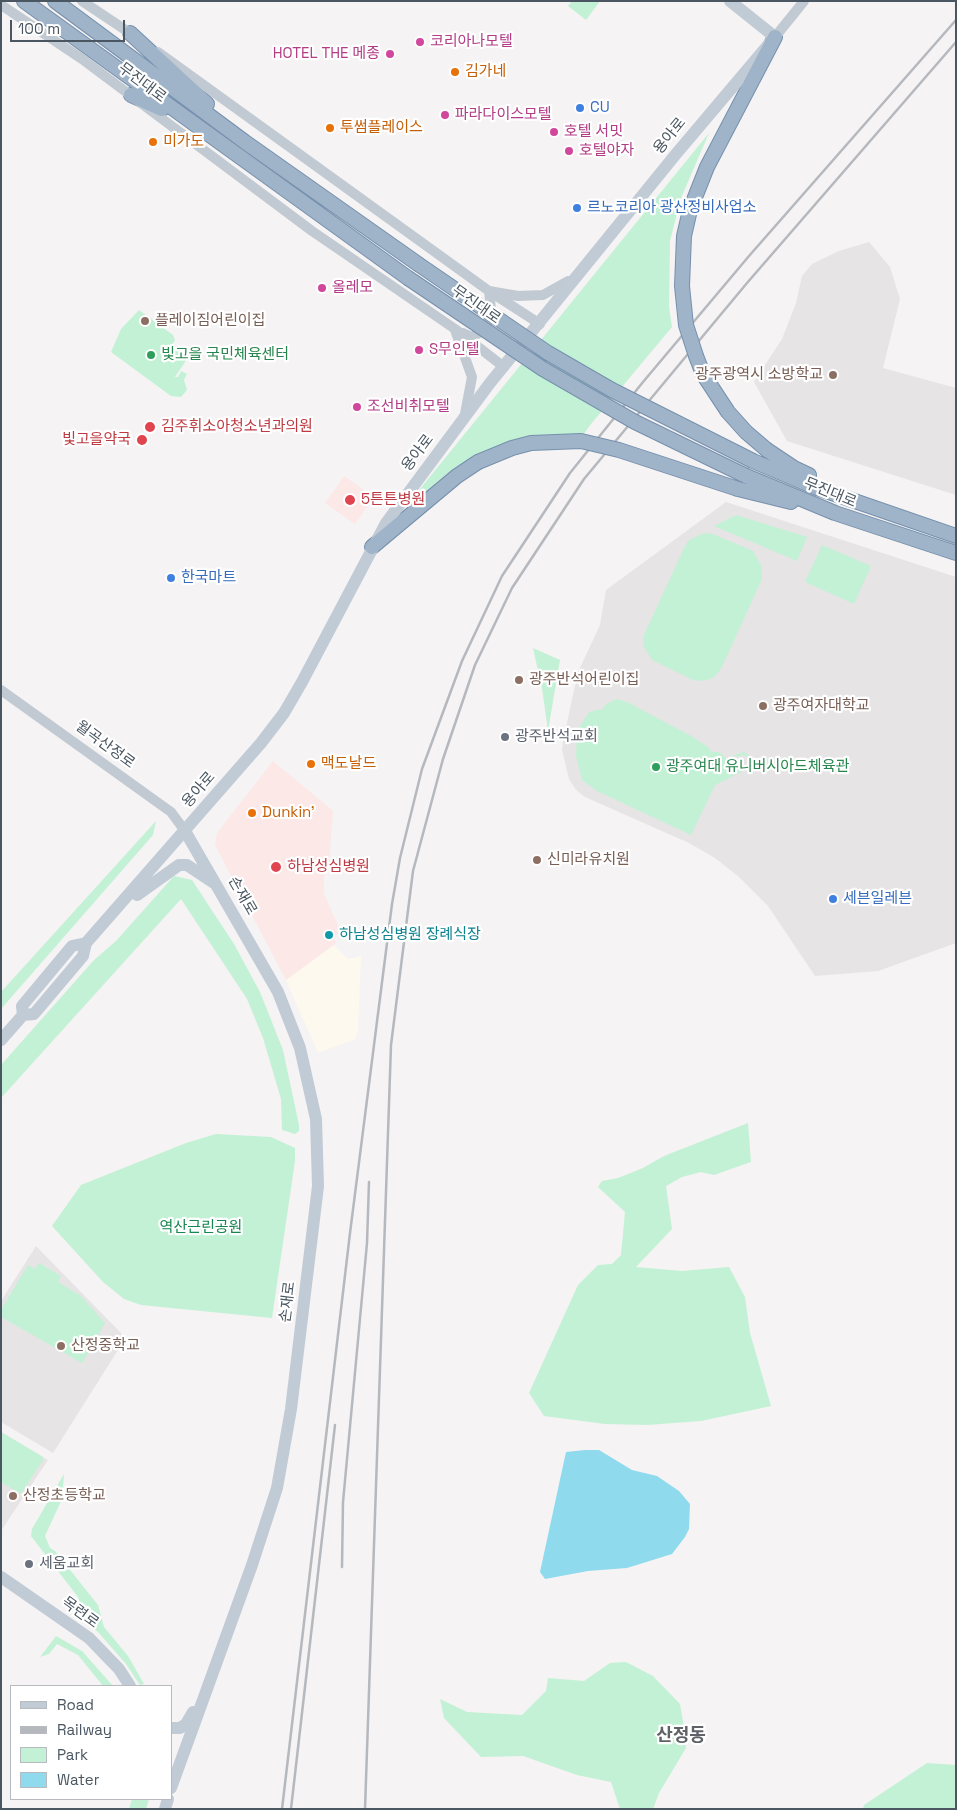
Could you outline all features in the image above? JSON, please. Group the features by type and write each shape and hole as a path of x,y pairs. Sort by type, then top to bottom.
{"highway":[{"name":"무진대로","path":"24,1 408,278 499,341 552,374 664,437 746,476 835,514 956,553"},
{"name":"무진대로","path":"55,1 245,142 548,353 612,390 753,460 816,488 956,536"},
{"path":"130,33 245,142"},
{"path":"775,37 707,167 690,210 684,236 682,286 686,325 703,374 728,412 746,432 767,450 794,468 895,516"},
{"path":"131,95 188,121"},
{"path":"372,547 457,476 478,462 512,448 531,444 581,441 618,450 738,489 835,514"}],"main road":[{"path":"730,1 775,37"},
{"name":"용아로","path":"1,1040 23,1015 34,1014 83,956 86,943 185,831 284,712 386,523 504,367 580,272 775,37"},
{"name":"손재로","path":"172,1785 268,1519 280,1475 291,1410 318,1186 316,1119 300,1048 278,992 185,831"},
{"path":"113,913 169,870 179,865 187,865 217,885"},
{"name":"목련로","path":"1,1578 89,1638 119,1669 129,1685"},
{"path":"172,1728 180,1728 186,1724 203,1698"},
{"path":"172,1754 178,1764"}],"street":[{"name":"무진대로","path":"82,1 130,33 489,291 540,324"},
{"name":"용아로","path":"775,37 804,1"},
{"name":"무진대로","path":"1,5 82,59 312,231 455,329 504,367"},
{"path":"455,329 472,337 481,332 487,324 491,309 489,291 518,296 543,295 559,288 580,272"},
{"path":"455,329 472,377 464,419"},
{"name":"월곡산정로","path":"1,690 171,812 185,831"}],"shaded area":[{"name":"광주광역시 소방학교","path":"869,242 890,267 900,299 883,368 956,388 956,495 787,441 754,382 782,339 796,303 802,276 812,264 839,251"},
{"name":"5튼튼병원","path":"344,476 374,497 355,524 325,503"},
{"name":"광주여자대학교","path":"726,502 956,577 956,943 878,971 815,976 768,906 739,877 715,858 689,843 585,797 576,790 569,779 562,750 563,741 578,672 600,625 606,590"},
{"name":"하남성심병원","path":"273,761 333,811 329,861 324,873 324,894 340,930 334,939 336,943 286,980 215,845 217,833"},
{"path":"334,945 348,959 361,956 358,1031 355,1039 318,1053 286,980"},
{"name":"산정중학교","path":"36,1246 121,1333 123,1342 53,1453 1,1422 1,1301"},
{"name":"산정초등학교","path":"1,1432 48,1460 1,1531"}],"green space":[{"path":"572,1 600,1 586,20 568,6"},
{"path":"709,133 681,198 670,241 669,307 672,327 578,442 558,442 462,465 443,477 415,502 411,500"},
{"name":"빛고을 국민체육센터","path":"139,310 173,335 175,340 173,344 189,356 175,377 178,377 181,371 187,374 184,380 187,390 181,397 171,396 111,352 121,329"},
{"path":"736,515 807,537 797,561 714,526"},
{"path":"704,533 713,534 753,551 762,567 762,579 721,669 713,678 703,681 693,680 652,660 643,645 644,635 684,548 689,540"},
{"path":"822,545 871,566 854,604 805,582"},
{"path":"533,648 560,660 548,731 542,688"},
{"name":"광주여대 유니버시아드체육관","path":"617,699 627,702 691,736 708,747 712,752 719,752 737,768 741,769 747,765 749,759 745,755 735,757 734,755 744,752 750,756 752,764 749,768 715,785 691,835 597,791 582,780 576,756 577,731 589,712 603,709 606,704"},
{"path":"156,821 153,835 1,1009 1,992"},
{"path":"174,876 192,880 234,944 260,992 283,1050 299,1125 299,1131 295,1134 282,1130 281,1099 263,1038 247,999 181,899 1,1098 1,1065 94,960 116,941"},
{"path":"748,1123 751,1162 714,1175 701,1172 682,1177 666,1186 672,1229 636,1267 682,1271 729,1267 745,1297 750,1333 771,1406 701,1421 647,1425 605,1424 544,1416 529,1393 578,1285 598,1265 612,1264 621,1255 625,1212 598,1187 602,1181 618,1178 643,1168 664,1156"},
{"name":"역산근린공원","path":"216,1134 271,1137 295,1148 295,1161 272,1318 141,1305 124,1299 103,1282 52,1226 81,1185 186,1143"},
{"path":"39,1263 61,1276 58,1282 81,1296 105,1323 82,1363 1,1317 1,1310 28,1265 35,1269"},
{"name":"산정초등학교","path":"1,1432 43,1457 43,1460 21,1494 1,1482"},
{"path":"64,1474 62,1499 45,1536 50,1548 55,1551 98,1605 104,1627 128,1656 144,1684 140,1685 126,1664 98,1632 79,1617 78,1597 31,1536 32,1529"},
{"path":"56,1636 82,1651 112,1685 102,1685 78,1655 57,1644 49,1654 40,1657"},
{"path":"626,1662 653,1676 680,1704 686,1748 659,1793 653,1809 620,1809 611,1782 577,1775 523,1756 481,1757 444,1718 440,1699 467,1712 522,1715 546,1691 548,1678 584,1681 610,1663"},
{"path":"927,1763 956,1765 956,1809 863,1809 864,1805"},
{"path":"132,1800 149,1800 146,1809 129,1809"}],"water":[{"path":"599,1450 632,1470 657,1476 679,1491 690,1504 689,1529 672,1554 627,1568 588,1571 545,1579 540,1572 566,1452"}],"railway":[{"path":"282,1809 350,1233 392,904 400,858 422,769 462,661 502,576 570,473 643,382 749,256 956,20"},
{"path":"365,1809 391,1045 413,871 443,759 475,665 512,588 584,479 747,283 956,42"},
{"path":"342,1567 343,1502 367,1243 369,1182"},
{"path":"291,1809 335,1425"}],"place":[{"name":"코리아나모텔","path":"420,42"},
{"name":"HOTEL THE 메종","path":"390,54"},
{"name":"김가네","path":"455,72"},
{"name":"CU","path":"580,108"},
{"name":"파라다이스모텔","path":"445,115"},
{"name":"투썸플레이스","path":"330,128"},
{"name":"호텔 서밋","path":"554,132"},
{"name":"미가도","path":"153,142"},
{"name":"호텔야자","path":"569,151"},
{"name":"르노코리아 광산정비사업소","path":"577,208"},
{"name":"올레모","path":"322,288"},
{"name":"플레이짐어린이집","path":"145,321"},
{"name":"S무인텔","path":"419,350"},
{"name":"빛고을 국민체육센터","path":"151,355"},
{"name":"광주광역시 소방학교","path":"833,375"},
{"name":"조선비취모텔","path":"357,407"},
{"name":"김주휘소아청소년과의원","path":"150,427"},
{"name":"빛고을약국","path":"142,440"},
{"name":"5튼튼병원","path":"350,500"},
{"name":"한국마트","path":"171,578"},
{"name":"광주반석어린이집","path":"519,680"},
{"name":"광주여자대학교","path":"763,706"},
{"name":"광주반석교회","path":"505,737"},
{"name":"맥도날드","path":"311,764"},
{"name":"광주여대 유니버시아드체육관","path":"656,767"},
{"name":"Dunkin'","path":"252,813"},
{"name":"신미라유치원","path":"537,860"},
{"name":"하남성심병원","path":"276,867"},
{"name":"세븐일레븐","path":"833,899"},
{"name":"하남성심병원 장례식장","path":"329,935"},
{"name":"산정중학교","path":"61,1346"},
{"name":"산정초등학교","path":"13,1496"},
{"name":"세움교회","path":"29,1564"}],"district":[{"name":"산정동","path":"681,1736"}]}
